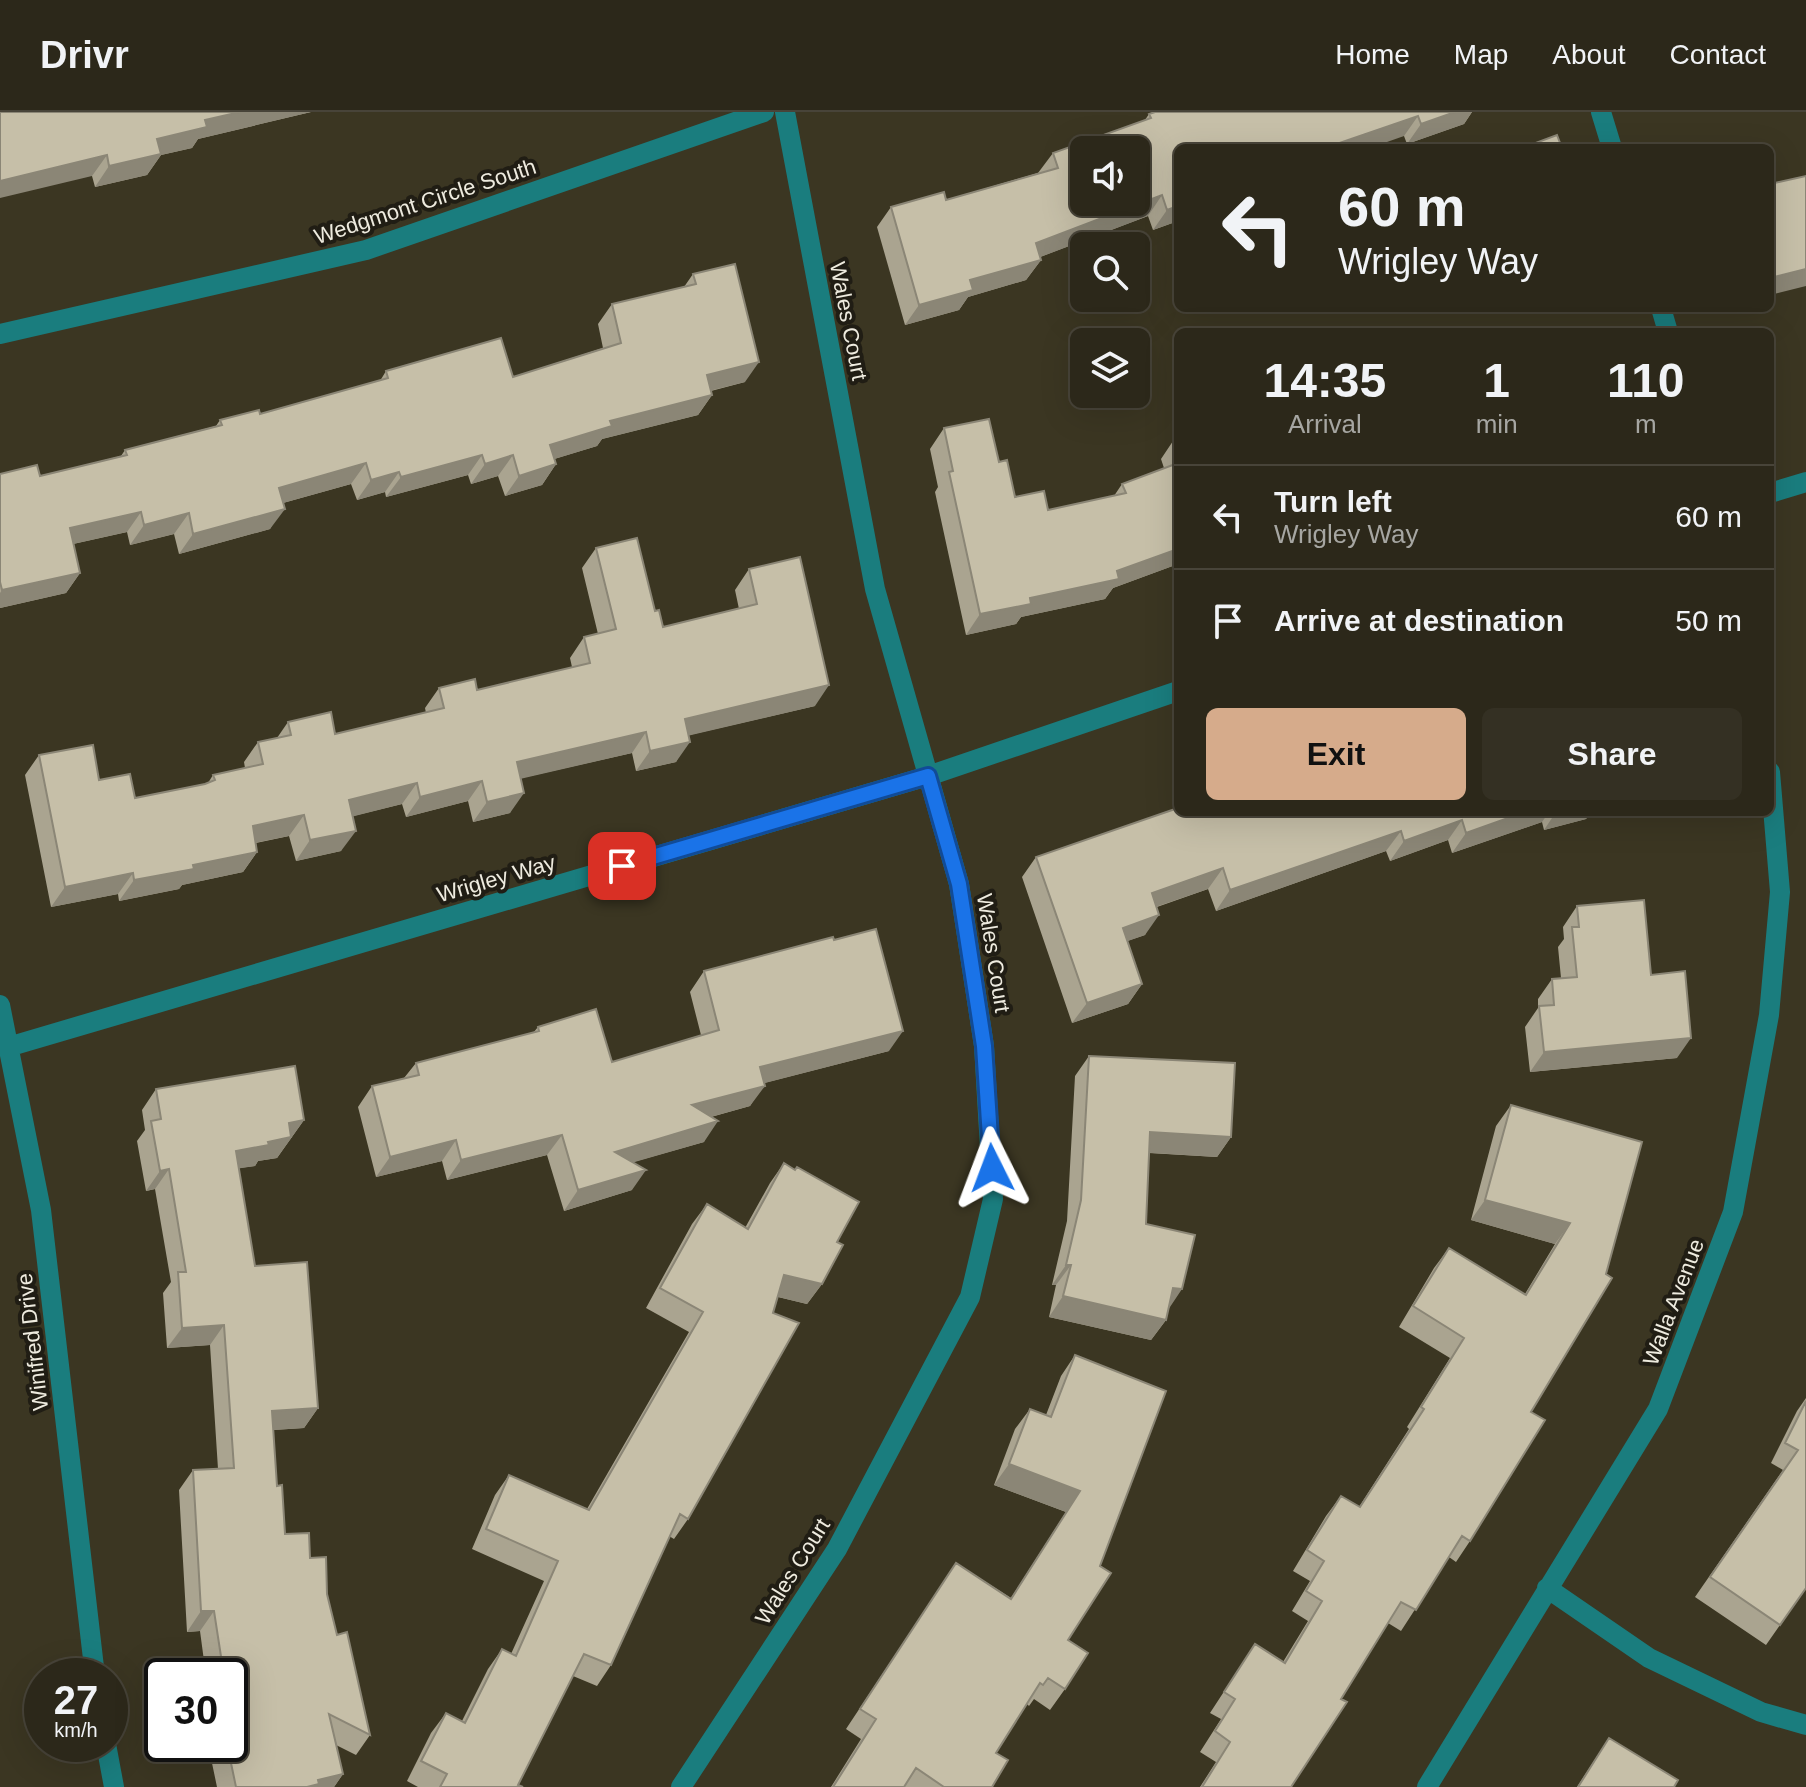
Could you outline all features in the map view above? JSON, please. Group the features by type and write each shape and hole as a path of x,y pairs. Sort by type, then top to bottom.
{"street":[{"name":"Wedgmont Circle South","path":"0,334 366,250 764,112"},
{"name":"Wales Court","path":"681,1787 837,1549 970,1297 993,1199 984,1046 959,884 875,589 785,112"},
{"path":"1601,112 1611,144"},
{"path":"1774,492 1806,482"},
{"name":"Wrigley Way","path":"8,1047 928,776 1174,692"},
{"name":"Walla Avenue","path":"1427,1787 1658,1409 1733,1212 1769,1015 1780,892 1774,816"},
{"name":"Winifred Drive","path":"0,1005 41,1210 93,1658"},
{"path":"1547,1588 1649,1658 1761,1712 1806,1725"},
{"path":"109,1762 114,1787"}],"building":[{"path":"0,112 240,112 205,120 207,127 157,139 161,154 109,166 107,155 0,181"},
{"path":"1155,112 1455,112 1421,124 1418,116 1337,144 1174,144 1174,207 1167,210 1162,195 1150,200 1150,136 1101,136 1151,118 1149,114"},
{"path":"1557,135 1560,144 1533,144"},
{"path":"1070,147 1070,216 1107,216 1036,243 1041,260 970,280 973,290 919,305 891,207 944,192 946,200 1058,168 1053,153"},
{"path":"1806,176 1806,269 1774,277 1774,183"},
{"path":"735,264 759,362 707,375 712,395 610,421 612,426 550,445 556,464 519,476 513,455 485,464 482,455 401,477 399,472 371,480 366,463 279,488 285,509 193,534 189,513 144,525 141,512 70,528 80,573 2,590 0,474 37,465 40,476 127,455 125,450 222,425 220,420 259,410 260,414 388,378 386,371 501,338 513,377 621,343 612,304 696,284 693,274"},
{"path":"989,419 999,462 1007,460 1015,497 1044,491 1048,510 1126,493 1122,484 1174,464 1174,550 1117,571 1119,579 1030,598 1031,604 980,614 949,472 953,471 944,428"},
{"path":"637,538 655,611 659,610 663,627 757,604 749,569 800,557 829,685 685,719 690,742 650,751 646,732 517,762 524,793 487,802 482,781 420,797 417,783 349,800 356,831 310,840 304,815 253,826 257,852 193,865 194,869 134,880 133,873 65,887 39,755 93,745 99,780 130,774 135,798 205,784 215,780 213,775 263,764 258,742 291,735 288,722 331,712 335,734 444,708 439,688 475,679 477,690 590,663 584,637 616,629 596,548"},
{"path":"1174,809 1174,816 1514,816 1466,833 1462,820 1404,841 1401,831 1230,890 1223,868 1152,893 1159,915 1123,928 1142,984 1087,1003 1036,857"},
{"path":"1644,900 1651,975 1685,971 1691,1038 1544,1052 1539,1006 1554,1005 1552,979 1577,977 1572,927 1579,927 1577,906"},
{"path":"876,929 903,1031 760,1067 765,1086 692,1105 718,1121 615,1152 646,1170 578,1190 562,1135 461,1160 456,1140 390,1157 372,1086 419,1075 416,1063 539,1031 538,1027 596,1009 612,1062 719,1030 704,971 833,937 834,940"},
{"path":"1089,1056 1235,1063 1231,1137 1150,1132 1146,1224 1195,1235 1182,1289 1173,1288 1166,1320 1063,1296 1071,1265 1066,1265 1081,1200"},
{"path":"295,1066 304,1120 289,1123 291,1137 236,1151 255,1266 307,1262 318,1408 272,1411 277,1486 282,1485 285,1534 309,1533 310,1558 326,1557 327,1594 337,1635 347,1632 370,1735 329,1714 343,1774 318,1780 319,1784 307,1787 236,1787 231,1762 248,1762 248,1658 221,1658 214,1611 201,1611 193,1470 234,1468 224,1325 182,1328 178,1272 186,1272 169,1169 160,1171 151,1121 161,1119 156,1089"},
{"path":"1511,1105 1642,1142 1606,1274 1612,1278 1531,1412 1545,1420 1470,1541 1462,1536 1416,1610 1401,1602 1341,1699 1347,1702 1291,1787 1202,1787 1230,1742 1215,1731 1235,1699 1224,1692 1255,1644 1285,1663 1322,1601 1306,1591 1324,1561 1307,1550 1341,1496 1360,1507 1424,1409 1421,1407 1464,1338 1413,1306 1449,1248 1526,1295 1570,1223 1485,1200"},
{"path":"784,1163 795,1170 797,1167 859,1202 837,1242 843,1245 822,1284 784,1275 773,1313 799,1323 688,1519 680,1514 611,1665 584,1654 518,1785 523,1787 440,1787 447,1774 421,1761 446,1713 465,1723 502,1649 516,1656 558,1561 486,1529 509,1475 589,1510 703,1312 660,1288 707,1204 748,1229"},
{"path":"1075,1355 1166,1391 1100,1566 1111,1573 1068,1640 1088,1653 1065,1689 1048,1678 1043,1685 1040,1683 996,1753 1008,1760 992,1787 944,1787 916,1768 904,1787 833,1787 876,1719 860,1709 956,1563 1011,1599 1080,1491 1009,1464 1030,1409 1051,1417"},
{"path":"1806,1401 1806,1588 1780,1625 1710,1577 1798,1450 1785,1443"},
{"path":"1609,1738 1678,1780 1674,1787 1578,1787"}],"route":[{"path":"622,866 928,776 959,884 984,1046 992,1168"}]}
